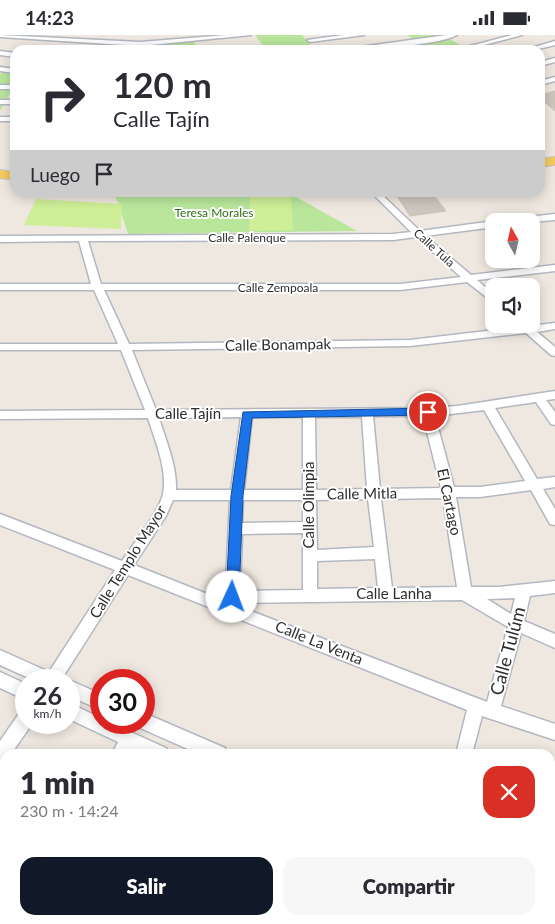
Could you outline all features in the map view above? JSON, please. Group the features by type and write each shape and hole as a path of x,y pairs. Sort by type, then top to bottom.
{"street":[{"path":"0,35 65,37 96,42 140,44 248,35"},
{"path":"96,42 102,35"},
{"path":"140,44 144,35"},
{"path":"182,35 187,41"},
{"path":"306,35 313,43 361,35"},
{"path":"388,45 434,40 454,35"},
{"path":"478,45 519,35"},
{"name":"Calle Tula","path":"380,197 419,235 485,292"},
{"path":"540,219 555,217"},
{"name":"Calle Palenque","path":"0,239 362,238 419,235 485,225"},
{"name":"Calle Templo Mayor","path":"58,669 161,512 169,495 168,468 152,415 126,347 97,288 82,239"},
{"name":"Calle Zempoala","path":"0,287 377,288 419,286 555,268"},
{"name":"Calle Bonampak","path":"540,326 555,326"},
{"name":"Calle Bonampak","path":"0,347 410,343 448,341 492,333"},
{"path":"532,333 555,353"},
{"name":"Calle Tajín","path":"0,415 428,412 555,395"},
{"path":"538,397 555,421"},
{"path":"487,405 555,520"},
{"name":"El Cartago","path":"428,412 449,493 465,594"},
{"path":"367,413 380,553 386,594"},
{"path":"232,603 237,496 247,414"},
{"name":"Calle Olimpia","path":"309,414 310,596"},
{"name":"Calle Mitla","path":"169,495 237,496 480,492 555,482"},
{"name":"Calle La Venta","path":"0,519 124,569 232,603 476,706 555,732"},
{"path":"235,529 309,527"},
{"path":"310,556 380,553"},
{"name":"Calle Lanha","path":"232,603 310,596 465,594 524,591 555,587"},
{"name":"Calle Tulúm","path":"492,711 524,591"},
{"path":"465,594 516,625 555,641"},
{"path":"0,657 27,669"},
{"path":"0,680 15,687"},
{"name":"Calle Tulúm","path":"465,749 476,706"},
{"path":"80,716 150,749"},
{"path":"155,726 208,749"},
{"path":"4,749 15,734"},
{"path":"123,749 129,739"}],"green space":[{"path":"255,35 302,35 311,45 262,45"},
{"path":"408,35 452,35 446,37 461,45 421,45"},
{"path":"194,42 196,45 156,45"},
{"path":"10,68 10,93 0,111 0,74"},
{"name":"Teresa Morales","path":"115,197 296,197 357,231 128,234"},
{"path":"250,197 291,197 293,230 249,231"},
{"path":"36,199 122,204 121,229 24,225"}],"building":[{"path":"555,91 555,111 545,102 545,94"},
{"path":"398,197 435,197 446,211 410,216"}],"route":[{"path":"232,597 237,496 247,414 428,412"}]}
